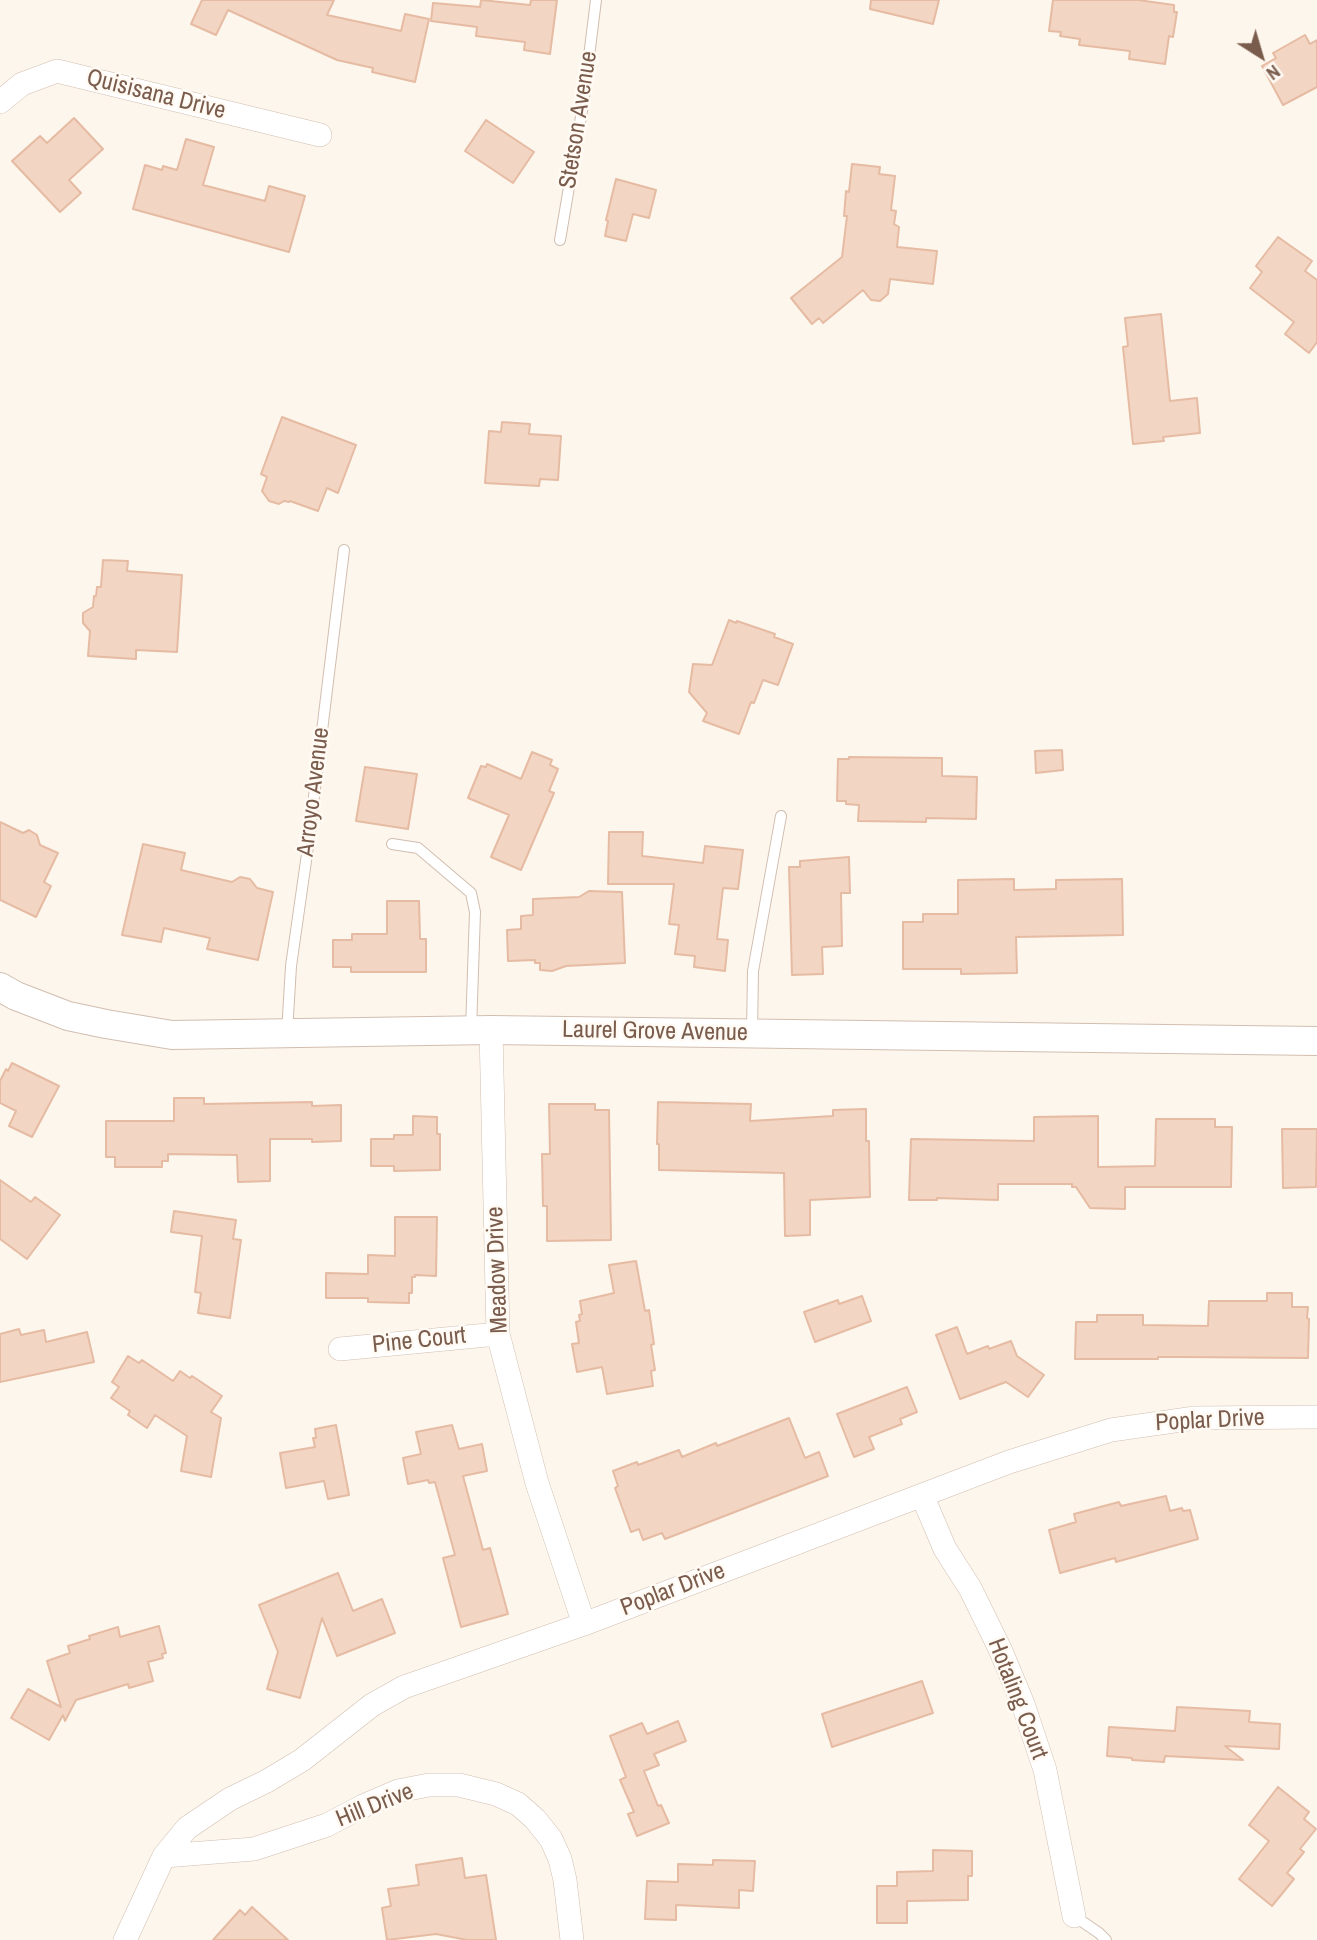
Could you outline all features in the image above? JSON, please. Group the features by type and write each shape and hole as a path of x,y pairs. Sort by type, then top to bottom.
{"street":[{"name":"Quisisana Drive","path":"0,102 22,83 57,71 320,135"},
{"name":"Laurel Grove Avenue","path":"0,987 68,1016 172,1035 481,1030 1317,1041"},
{"name":"Meadow Drive","path":"481,1030 498,1334 537,1483 584,1624"},
{"name":"Pine Court","path":"340,1349 498,1334"},
{"name":"Poplar Drive","path":"125,1940 164,1856 187,1828 230,1799 302,1760 372,1705 404,1687 584,1624 1009,1462 1111,1430 1195,1418 1317,1417"},
{"name":"Hotaling Court","path":"922,1495 945,1549 970,1588 1000,1648 1023,1704 1045,1770 1074,1916"},
{"name":"Hill Drive","path":"164,1856 254,1849 327,1825 363,1805 398,1791 429,1785 459,1785 496,1794 518,1804 551,1839 565,1880 572,1940"}],"lane":[{"name":"Stetson Avenue","path":"560,240 583,105 596,0"},
{"name":"Arroyo Avenue","path":"287,1033 291,967 344,550"},
{"path":"752,1033 753,971 781,816"},
{"path":"392,844 418,848 471,893 475,912 481,1030"},
{"path":"1074,1916 1106,1940"}],"building":[{"path":"202,0 334,0 327,15 401,31 405,14 429,19 415,82 337,60 228,10 216,35 191,24"},
{"path":"481,0 530,5 531,0 557,0 550,54 524,50 525,42 476,36 477,27 431,21 433,3 480,7"},
{"path":"871,0 939,0 933,24 870,9"},
{"path":"1053,0 1138,0 1174,5 1174,12 1177,12 1173,37 1169,36 1165,64 1129,59 1130,51 1079,45 1080,39 1049,31"},
{"path":"1305,35 1310,44 1317,40 1317,87 1283,105 1262,66 1276,58 1273,53"},
{"path":"74,118 103,149 69,180 81,193 60,212 12,161 40,136 47,143"},
{"path":"486,120 534,152 513,183 465,151"},
{"path":"186,139 214,147 203,185 265,201 269,186 305,196 289,252 133,209 145,165 162,170 163,166 177,170"},
{"path":"852,164 880,167 879,174 895,176 891,210 896,211 894,224 899,227 897,247 937,251 933,284 890,279 888,294 880,301 871,300 863,290 823,323 819,318 812,324 791,298 842,257 847,216 844,216 846,191 849,192"},
{"path":"616,179 656,190 649,218 633,214 626,241 605,236"},
{"path":"1278,237 1312,261 1305,271 1317,280 1317,342 1309,353 1285,334 1294,322 1250,288 1262,272 1256,266"},
{"path":"1161,314 1170,401 1197,398 1200,433 1133,444 1123,347 1128,346 1125,318"},
{"path":"282,417 356,445 338,493 327,488 318,511 290,501 279,504 269,501 262,491 267,477 261,474"},
{"path":"502,422 530,424 529,434 561,436 558,480 540,479 539,486 485,483 489,431 501,432"},
{"path":"103,560 128,561 127,571 182,575 177,652 136,650 136,659 88,656 90,631 83,623 83,613 93,607 97,587 101,587"},
{"path":"729,620 775,634 774,637 793,644 778,685 763,680 739,734 703,721 707,713 689,692 693,664 712,665"},
{"path":"1062,750 1063,770 1036,773 1035,751"},
{"path":"532,752 552,760 550,765 558,769 549,791 554,793 521,870 491,857 509,815 468,798 481,766 486,767 487,764 521,779"},
{"path":"942,758 942,776 977,777 976,819 926,818 926,822 858,821 859,805 837,801 838,759"},
{"path":"365,767 417,774 408,829 356,821"},
{"path":"0,822 23,833 29,830 37,835 40,845 58,853 44,882 51,886 36,917 0,900"},
{"path":"609,832 643,832 642,856 703,863 705,846 743,850 738,889 723,888 717,939 728,940 725,971 694,967 695,956 675,954 679,925 669,924 674,884 608,884"},
{"path":"143,844 185,853 181,870 232,882 240,877 250,879 257,888 273,892 258,960 207,949 210,938 164,928 161,942 122,935"},
{"path":"849,857 850,893 841,893 842,946 822,947 823,974 792,975 789,867 800,867 800,861"},
{"path":"1014,879 1014,890 1056,889 1056,880 1122,879 1123,935 1016,937 1017,973 961,974 961,969 903,969 903,922 923,922 923,914 958,914 958,880"},
{"path":"589,891 622,892 625,963 566,966 552,971 540,970 540,963 535,963 535,960 508,961 507,930 521,929 521,916 533,915 533,899 579,897"},
{"path":"387,901 419,901 420,939 426,939 426,972 351,972 351,967 333,967 333,940 352,940 352,934 387,934"},
{"path":"12,1063 59,1086 32,1137 9,1126 16,1111 0,1103 0,1081"},
{"path":"174,1098 204,1098 204,1104 312,1102 312,1106 341,1105 341,1141 270,1139 270,1181 238,1182 237,1155 168,1154 168,1161 162,1161 162,1167 115,1167 115,1157 106,1157 106,1121 174,1121"},
{"path":"658,1102 751,1104 750,1121 833,1116 833,1110 866,1109 870,1197 810,1200 810,1235 785,1236 784,1173 659,1170"},
{"path":"549,1104 595,1104 595,1110 609,1110 611,1240 547,1241 542,1154 550,1154"},
{"path":"413,1116 437,1117 440,1170 394,1171 394,1166 371,1166 371,1139 394,1139 394,1135 413,1135"},
{"path":"1098,1116 1098,1167 1155,1166 1156,1119 1215,1119 1215,1127 1232,1127 1231,1187 1125,1187 1125,1209 1090,1208 1072,1184 998,1184 998,1200 909,1200 911,1139 1034,1141 1034,1117"},
{"path":"1282,1129 1317,1129 1316,1187 1283,1188"},
{"path":"0,1180 31,1202 35,1197 60,1215 27,1259 0,1239"},
{"path":"174,1211 236,1220 233,1239 241,1240 230,1318 198,1313 201,1293 195,1292 202,1236 171,1232"},
{"path":"395,1217 437,1217 436,1276 412,1277 409,1303 368,1302 368,1298 326,1298 326,1273 368,1274 368,1255 395,1256"},
{"path":"636,1261 645,1311 649,1310 654,1344 651,1345 655,1370 651,1371 653,1386 607,1394 602,1367 577,1372 572,1344 579,1343 576,1322 580,1321 579,1315 582,1314 580,1301 614,1293 609,1265"},
{"path":"1267,1293 1292,1293 1292,1307 1308,1307 1308,1358 1075,1359 1076,1322 1097,1322 1097,1315 1143,1315 1143,1325 1208,1326 1209,1301 1267,1301"},
{"path":"862,1296 871,1321 815,1342 804,1312 838,1300 839,1304"},
{"path":"957,1327 967,1354 1011,1341 1017,1356 1044,1375 1028,1397 1006,1382 960,1399 936,1335"},
{"path":"19,1329 21,1335 44,1330 46,1342 87,1332 94,1362 0,1382 0,1334"},
{"path":"128,1356 139,1363 142,1360 173,1381 180,1371 190,1378 192,1376 222,1396 211,1412 221,1418 211,1477 181,1471 187,1436 155,1415 147,1428 128,1415 130,1411 111,1398 119,1387 112,1382"},
{"path":"907,1387 917,1412 900,1419 902,1424 869,1437 874,1449 854,1457 837,1414"},
{"path":"789,1418 805,1458 819,1452 828,1476 665,1539 662,1533 643,1540 639,1529 631,1532 615,1488 618,1486 613,1471 679,1450 682,1457"},
{"path":"336,1425 349,1495 328,1499 324,1481 286,1488 280,1453 315,1447 315,1429"},
{"path":"452,1425 459,1449 482,1444 487,1471 463,1476 483,1550 490,1548 508,1614 461,1627 443,1558 455,1555 435,1482 429,1483 428,1480 408,1484 403,1458 421,1454 416,1432"},
{"path":"1166,1496 1170,1511 1182,1508 1183,1511 1190,1510 1198,1539 1116,1562 1115,1558 1060,1573 1049,1530 1076,1522 1074,1514 1119,1502 1121,1506"},
{"path":"338,1573 353,1611 382,1599 395,1633 337,1656 322,1618 300,1698 267,1689 278,1652 259,1605"},
{"path":"159,1626 166,1653 162,1654 163,1658 148,1662 153,1681 129,1688 128,1684 76,1700 65,1721 63,1715 49,1740 11,1718 28,1689 61,1707 47,1661 70,1653 68,1646 118,1627 120,1637"},
{"path":"922,1681 933,1713 832,1747 822,1714"},
{"path":"1177,1707 1250,1711 1249,1722 1280,1724 1279,1749 1225,1746 1243,1760 1165,1756 1164,1762 1107,1756 1109,1727 1175,1731"},
{"path":"678,1721 686,1741 654,1754 659,1765 644,1771 658,1806 661,1805 669,1823 637,1836 628,1814 634,1812 620,1780 626,1777 610,1736 642,1723 647,1734"},
{"path":"1278,1787 1309,1812 1304,1819 1316,1829 1300,1849 1304,1852 1287,1873 1294,1879 1272,1906 1239,1879 1269,1841 1249,1825"},
{"path":"933,1850 972,1851 968,1900 907,1901 907,1923 877,1923 877,1886 897,1886 897,1872 933,1871"},
{"path":"462,1858 465,1878 486,1875 496,1940 467,1940 436,1934 387,1940 382,1908 391,1906 388,1889 419,1885 416,1865"},
{"path":"713,1860 755,1861 753,1891 739,1890 739,1908 676,1905 676,1920 645,1919 647,1881 678,1882 678,1864 713,1865"},
{"path":"252,1907 288,1940 213,1940 240,1910 245,1915"}]}
